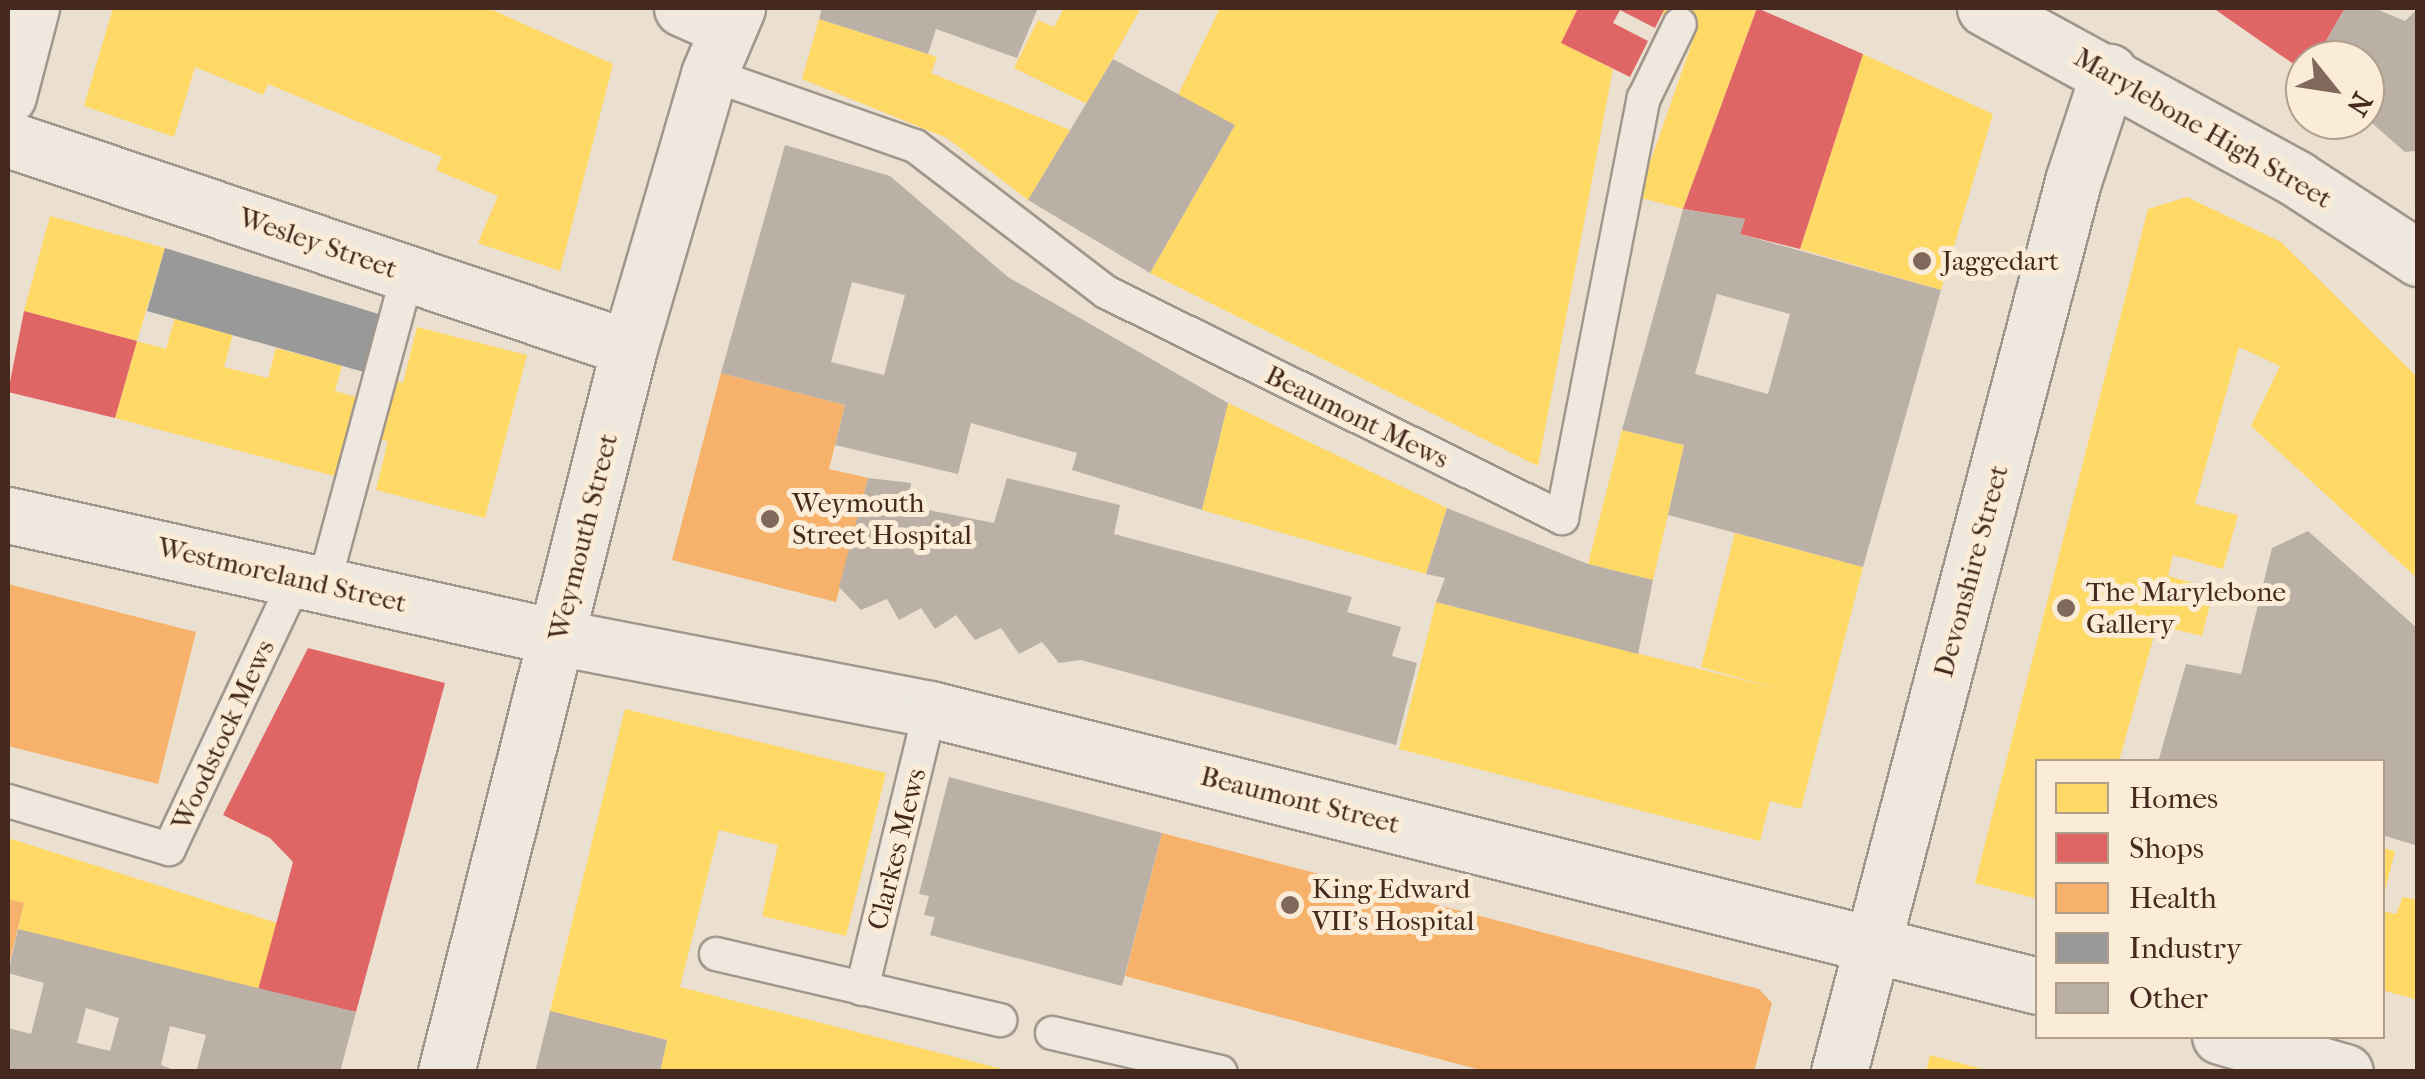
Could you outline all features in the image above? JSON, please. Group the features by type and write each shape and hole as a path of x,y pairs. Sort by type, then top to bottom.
{"street":[{"path":"8,96 31,8"},
{"name":"Marylebone High Street","path":"1984,8 2110,72 2406,242"},
{"name":"Weymouth Street","path":"446,1072 714,29"},
{"name":"Devonshire Street","path":"1839,1072 2072,181 2110,72"},
{"name":"Wesley Street","path":"8,139 629,348"},
{"name":"Westmoreland Street","path":"8,515 556,637"},
{"name":"Beaumont Street","path":"556,637 930,709 1875,941 2035,985"},
{"path":"2230,1039 2345,1072"}],"lane":[{"name":"Beaumont Mews","path":"714,29 916,146 1106,292 1562,518 1644,98 1680,24"},
{"path":"310,581 408,274"},
{"name":"Woodstock Mews","path":"8,802 170,849 310,581"},
{"name":"Clarkes Mews","path":"862,988 930,709"},
{"path":"716,954 1000,1020"},
{"path":"1052,1033 1221,1072"}],"building: Homes":[{"path":"113,8 488,8 613,64 560,271 478,243 498,196 436,170 442,157 268,84 263,95 195,67 174,137 84,106"},
{"path":"1064,8 1141,8 1087,104 1014,68 1038,20 1054,27"},
{"path":"1220,8 1578,8 1561,43 1613,69 1538,466 1150,273 1235,125 1177,97"},
{"path":"1665,8 1757,8 1683,209 1638,197 1695,34 1662,14"},
{"path":"819,19 937,57 931,73 1070,130 1028,200 947,138 802,79"},
{"path":"1863,54 1993,114 1941,290 1800,249"},
{"path":"2187,197 2281,242 2418,378 2418,579 2251,426 2280,366 2239,347 2195,504 2238,515 2223,569 2173,555 2168,576 2214,589 2202,636 2157,625 2120,759 2035,759 2035,898 1975,883 2148,209"},
{"path":"50,216 165,248 137,341 24,311"},
{"path":"175,317 233,334 224,367 268,378 276,348 342,366 335,391 363,399 342,478 115,418 137,341 166,349"},
{"path":"417,327 527,355 485,518 376,490 388,441 369,437 384,378 403,383"},
{"path":"1228,403 1447,508 1426,574 1202,510"},
{"path":"1622,430 1684,445 1653,580 1588,564"},
{"path":"1735,533 1863,567 1801,809 1770,801 1760,841 1399,749 1436,602 1778,689 1701,667"},
{"path":"625,709 886,773 846,936 762,916 778,845 719,830 680,987 1014,1072 660,1072 667,1040 550,1011"},
{"path":"8,838 277,923 258,990 18,929 24,903 8,899"},
{"path":"2385,849 2395,851 2385,891"},
{"path":"2403,897 2418,900 2418,1000 2385,991 2385,912 2396,914"},
{"path":"1930,1055 1986,1070 1986,1072 1926,1072"}],"building: Shops":[{"path":"1578,8 1665,8 1655,28 1620,10 1613,23 1648,41 1630,77 1561,43"},
{"path":"1757,8 1863,54 1800,249 1740,234 1745,219 1683,209"},
{"path":"2213,8 2345,8 2327,40 2285,40 2285,58"},
{"path":"24,311 137,341 115,418 8,392"},
{"path":"308,648 445,683 356,1012 258,990 293,862 270,838 223,815"}],"building: Health":[{"name":"Weymouth Street Hospital","path":"721,373 845,405 829,469 868,478 836,602 672,560"},
{"path":"8,584 196,632 158,784 8,746"},
{"name":"King Edward VII's Hospital","path":"1162,833 1759,989 1772,1003 1754,1072 1488,1072 1125,976"},
{"path":"8,899 24,903 9,965 8,965"}],"building: Industry":[{"path":"165,248 385,316 371,374 147,311"}],"building: Other":[{"path":"822,8 1038,8 1017,58 936,29 928,54 819,19"},
{"path":"2345,8 2374,8 2405,21 2418,8 2415,151 2405,152 2385,134 2385,40 2327,40"},
{"path":"1113,59 1235,125 1150,273 1028,200"},
{"path":"785,145 890,176 1008,277 1228,403 1202,510 1072,470 1077,453 971,423 958,474 835,445 845,405 721,373","holes":["852,282 905,295 884,375 831,362"]},
{"path":"1683,209 1745,219 1740,234 1941,290 1863,567 1668,515 1684,445 1622,430","holes":["1717,294 1790,314 1768,394 1695,374"]},
{"path":"868,478 911,483 908,506 994,523 1007,478 1120,505 1114,534 1352,597 1347,612 1401,627 1392,656 1417,663 1396,745 1081,660 1059,663 1042,642 1019,654 1001,628 975,640 956,615 935,629 921,608 899,620 887,599 861,610 839,587"},
{"path":"1447,508 1588,564 1653,580 1638,654 1436,602 1445,578 1426,574"},
{"path":"2308,531 2418,629 2418,846 2385,836 2385,759 2159,759 2186,664 2241,674 2272,548"},
{"path":"949,777 1162,833 1122,986 930,935 935,917 924,915 929,896 919,894"},
{"path":"18,929 356,1012 340,1072 196,1072 206,1035 170,1026 161,1065 179,1072 8,1072 8,1028 31,1034 44,983 8,973","holes":["86,1008 119,1018 110,1051 77,1043"]},
{"path":"550,1011 667,1040 660,1072 535,1072"}],"place":[{"name":"Jaggedart","path":"1922,261"},
{"name":"Weymouth Street Hospital","path":"770,519"},
{"name":"The Marylebone Gallery","path":"2066,608"},
{"name":"King Edward VII's Hospital","path":"1290,905"}]}
